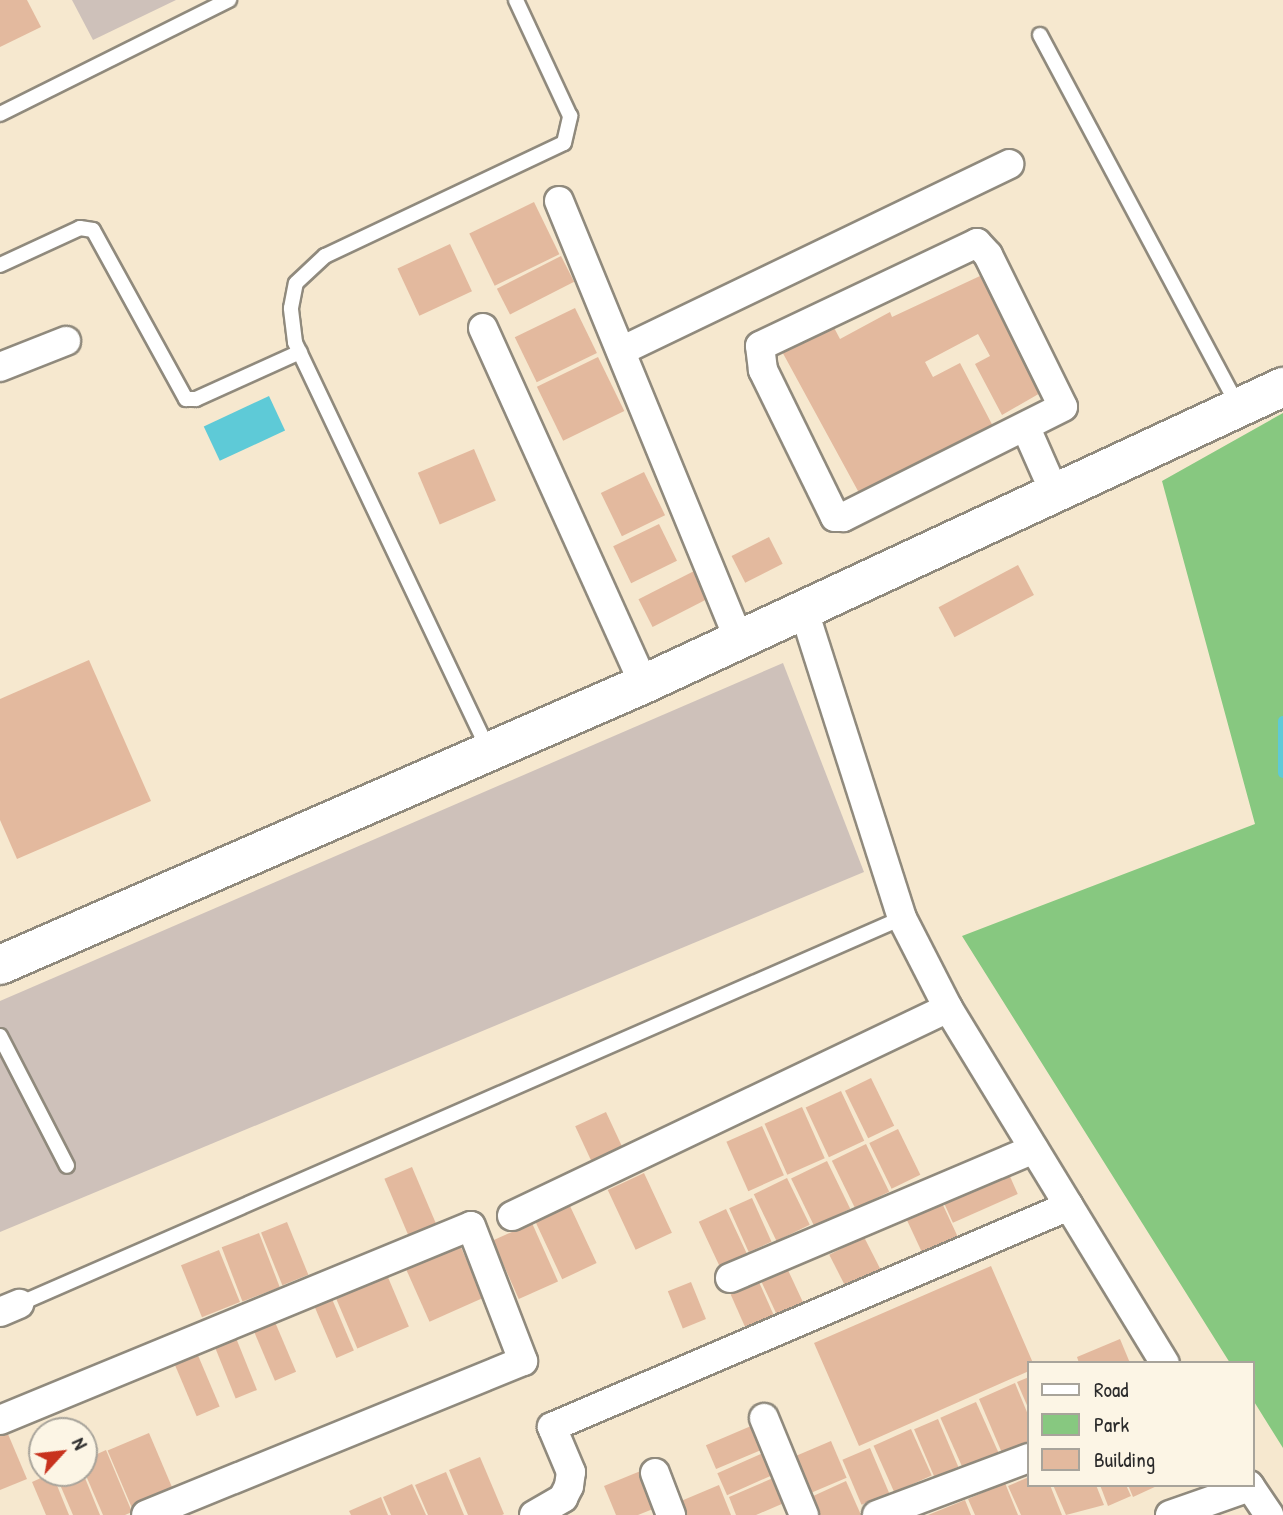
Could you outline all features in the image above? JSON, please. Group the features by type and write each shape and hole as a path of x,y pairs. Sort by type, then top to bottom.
{"main road":[{"path":"0,965 644,684 1241,411 1283,387"}],"street":[{"path":"621,351 1009,164"},
{"path":"559,201 739,640"},
{"path":"977,243 988,255 1064,405 1026,428 838,518 762,370 760,346 977,243"},
{"path":"483,328 644,684"},
{"path":"0,367 66,341"},
{"path":"1026,428 1056,496"},
{"path":"804,610 902,918 948,1008 1164,1361"},
{"path":"512,1216 948,1008"},
{"path":"730,1278 1034,1149"},
{"path":"534,1515 563,1498 569,1486 571,1472 552,1427 1069,1206"},
{"path":"0,1420 471,1226 523,1361 146,1515"},
{"path":"764,1418 804,1515"},
{"path":"877,1515 1028,1458"},
{"path":"655,1473 671,1515"},
{"path":"1170,1515 1247,1487"},
{"path":"1251,1487 1269,1515"}],"lane":[{"path":"0,114 229,0"},
{"path":"489,751 300,352 291,308 296,283 306,269 564,143 570,116 516,0"},
{"path":"1040,35 1241,411"},
{"path":"0,265 80,228 93,230 186,399 196,399 300,352"},
{"path":"10,1308 902,918"},
{"path":"0,1036 67,1166"}],"shaded area":[{"path":"72,0 176,0 93,40"},
{"path":"783,663 864,872 0,1232 0,1001"}],"green space":[{"path":"1283,413 1283,1448 1255,1403 1255,1361 1229,1361 962,936 1255,824 1162,481"}],"water":[{"path":"269,396 285,430 220,461 204,426"}],"building":[{"path":"0,0 27,0 41,27 0,47"},
{"path":"534,202 559,254 495,286 469,234"},
{"path":"450,244 472,291 419,316 397,269"},
{"path":"561,256 574,282 510,315 497,289"},
{"path":"980,276 1042,392 1002,415 975,364 990,356 978,334 925,362 933,377 960,363 996,432 864,502 779,346 830,320 840,339 890,312 892,317"},
{"path":"575,308 597,353 537,382 515,337"},
{"path":"598,357 624,411 563,441 537,387"},
{"path":"474,449 496,501 440,524 418,473"},
{"path":"644,472 665,515 622,536 601,493"},
{"path":"659,524 677,561 631,583 613,546"},
{"path":"769,537 783,564 745,583 732,556"},
{"path":"1018,565 1034,595 954,637 939,607"},
{"path":"700,568 714,596 653,627 639,599"},
{"path":"89,660 151,801 17,859 0,820 0,699"},
{"path":"871,1078 894,1126 868,1138 845,1091"},
{"path":"841,1091 864,1141 829,1157 806,1107"},
{"path":"802,1107 825,1158 787,1175 765,1124"},
{"path":"606,1112 622,1146 591,1161 575,1126"},
{"path":"762,1126 784,1175 748,1191 726,1142"},
{"path":"898,1129 920,1175 892,1189 869,1143"},
{"path":"866,1144 889,1192 855,1208 832,1161"},
{"path":"827,1161 850,1209 814,1226 791,1179"},
{"path":"412,1167 437,1226 409,1238 384,1179"},
{"path":"1008,1172 1018,1194 953,1223 943,1201"},
{"path":"644,1173 672,1233 636,1250 608,1190"},
{"path":"787,1178 810,1225 777,1241 754,1194"},
{"path":"752,1198 772,1242 749,1252 729,1208"},
{"path":"942,1203 961,1244 926,1260 907,1219"},
{"path":"570,1206 597,1263 562,1279 536,1222"},
{"path":"726,1209 747,1254 720,1267 699,1222"},
{"path":"287,1222 308,1275 282,1285 261,1232"},
{"path":"532,1223 558,1281 519,1299 493,1240"},
{"path":"259,1233 280,1287 242,1301 222,1247"},
{"path":"864,1237 884,1276 849,1294 829,1255"},
{"path":"459,1243 483,1298 430,1322 405,1267"},
{"path":"219,1250 240,1302 202,1317 181,1265"},
{"path":"991,1266 1032,1361 1028,1361 1028,1371 859,1446 814,1343"},
{"path":"787,1268 807,1311 781,1323 761,1280"},
{"path":"387,1275 409,1327 357,1348 335,1297"},
{"path":"691,1282 706,1319 683,1328 668,1291"},
{"path":"759,1282 778,1324 749,1337 731,1295"},
{"path":"332,1299 354,1351 336,1358 315,1306"},
{"path":"275,1322 296,1372 275,1381 254,1331"},
{"path":"236,1338 257,1390 236,1399 215,1347"},
{"path":"1120,1339 1129,1361 1078,1361 1077,1357"},
{"path":"197,1353 220,1406 197,1416 174,1363"},
{"path":"1028,1377 1028,1408 1017,1382"},
{"path":"1015,1383 1028,1415 1028,1442 1002,1453 979,1399"},
{"path":"976,1402 998,1452 963,1468 940,1418"},
{"path":"938,1419 958,1467 934,1477 914,1429"},
{"path":"751,1426 761,1450 716,1469 706,1445"},
{"path":"5,1427 27,1479 0,1490 0,1429"},
{"path":"911,1429 932,1476 894,1492 874,1446"},
{"path":"149,1433 175,1494 133,1511 108,1451"},
{"path":"831,1441 847,1478 811,1493 795,1456"},
{"path":"870,1448 889,1493 862,1505 842,1460"},
{"path":"106,1450 132,1512 125,1515 103,1515 91,1487 98,1487 98,1454"},
{"path":"763,1453 773,1475 727,1495 717,1473"},
{"path":"480,1457 504,1514 502,1515 468,1515 449,1470"},
{"path":"643,1470 658,1507 638,1515 616,1515 604,1486"},
{"path":"446,1472 464,1515 428,1515 415,1485"},
{"path":"1028,1477 1028,1487 1051,1487 1062,1515 1021,1515 1008,1486"},
{"path":"773,1478 784,1503 756,1515 736,1515 729,1497"},
{"path":"846,1481 861,1515 819,1515 811,1497"},
{"path":"1005,1483 1018,1515 975,1515 968,1499"},
{"path":"412,1484 426,1515 391,1515 383,1497"},
{"path":"719,1485 731,1515 687,1515 681,1501"},
{"path":"34,1487 58,1487 69,1515 46,1515"},
{"path":"61,1487 89,1487 100,1515 73,1515"},
{"path":"1054,1487 1097,1487 1104,1505 1066,1515"},
{"path":"1101,1487 1127,1487 1131,1496 1108,1506"},
{"path":"1129,1487 1155,1487 1133,1497"},
{"path":"381,1497 388,1515 351,1515 349,1511"},
{"path":"965,1500 971,1515 928,1515"}],"waterway":[{"path":"1283,721 1283,773"}]}
